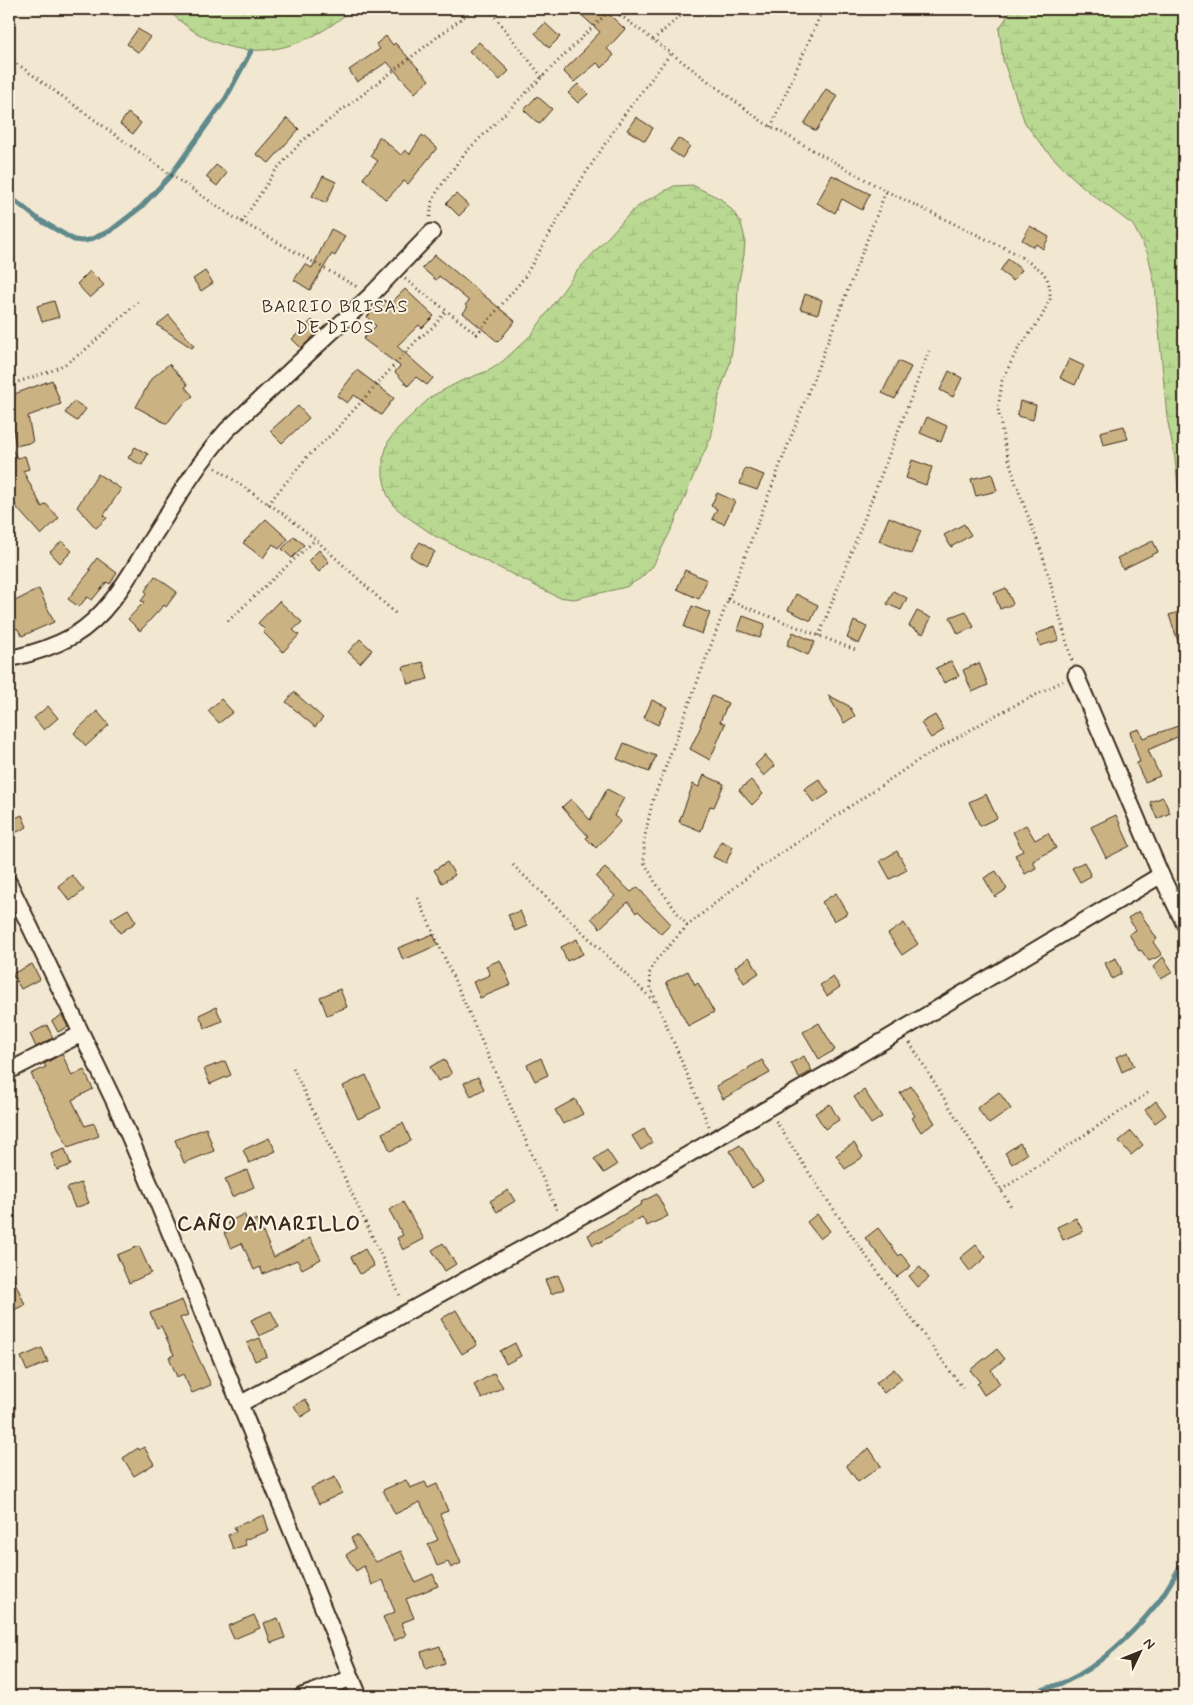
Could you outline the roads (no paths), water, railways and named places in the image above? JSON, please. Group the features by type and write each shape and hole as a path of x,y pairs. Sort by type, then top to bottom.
{"street":[{"path":"9,659 30,654 73,636 101,612 126,580 203,459 227,430 371,295 432,232"},
{"path":"1076,675 1161,876 1184,923"},
{"path":"240,1404 564,1226 902,1030 1161,876"},
{"path":"9,883 115,1104 153,1192 360,1696"},
{"path":"9,1071 81,1034"},
{"path":"302,1696 352,1678"}],"waterway":[{"path":"9,196 38,219 74,240 89,240 110,231 141,207 171,175 226,98 251,51"},
{"path":"1023,1696 1067,1681 1104,1658 1137,1627 1155,1606 1184,1560"}],"district":[{"name":"BARRIO BRISAS DE DIOS","path":"335,317"},
{"name":"CAÑO AMARILLO","path":"269,1224"}]}
